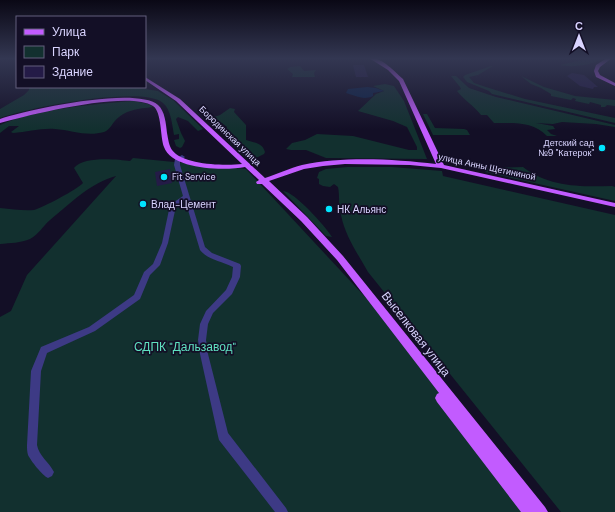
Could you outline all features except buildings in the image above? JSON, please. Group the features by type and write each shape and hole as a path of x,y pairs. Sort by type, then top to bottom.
{"main road":[{"name":"Бородинская улица","path":"149,82 175,99 261,181"},
{"path":"401,82 441,166"},
{"path":"0,120 33,111 88,103 120,100 147,101 159,109 169,151 180,158 200,164 227,167 245,165"},
{"path":"180,158 212,164 223,164 239,159"},
{"name":"улица Анны Щетининой","path":"261,181 303,167 323,164 390,162 441,166 615,205"},
{"name":"Выселковая улица","path":"261,181 336,260 530,512"},
{"name":"Выселковая улица","path":"261,181 304,219 340,258 540,512"}],"street":[{"path":"180,158 177,165 200,243 204,251 211,256 231,262 237,266 236,277 229,292 210,311 204,324 202,340 223,436 282,512"},
{"path":"48,472 33,454 36,371 44,350 99,325 137,297 147,274 156,265 163,246 173,205 187,196"}],"green space":[{"path":"456,82 462,82 469,88 496,97 615,125 615,127 596,124 562,122 553,124 536,123 553,126 555,129 547,130 551,134 557,136 547,136 542,131 529,125 516,123 494,123 487,115 481,115 457,91 461,89"},
{"path":"467,82 473,82 525,99 615,118 615,123 492,94 489,91"},
{"path":"528,82 533,82 544,87 575,96 615,100 615,106 607,105 605,107 601,107 601,105 590,102 589,104 575,101 576,99 573,98 571,100 551,96 551,94 541,88"},
{"path":"385,84 394,86 404,101 427,159 326,158 306,150 286,149 292,143 305,140 317,134 353,136 409,150 417,150 407,127 393,121 358,111 376,94 384,91 373,86"},
{"path":"29,88 139,88 158,91 173,100 203,129 198,131 188,121 178,117 176,119 185,141 180,148 176,146 174,140 179,139 179,134 174,135 171,118 166,106 163,103 151,98 132,96 109,97 58,104 0,118 0,109 24,95"},
{"path":"134,101 148,104 153,107 137,109 123,114 109,129 104,132 85,134 50,129 13,133 11,132 19,126 9,126 0,133 0,125 14,119 30,115 66,108"},
{"path":"230,108 235,109 234,112 246,125 246,140 255,142 262,146 265,152 264,154 256,158 246,158 226,139 225,136 227,127 214,117"},
{"path":"423,114 427,114 435,128 464,129 467,130 470,135 433,135"},
{"name":"СДПК \"Дальзавод\"","path":"133,158 246,169 367,299 535,512 0,512 0,317 11,311 27,275 116,176 98,183 73,200 33,237 23,241 0,244 0,208 26,210 38,209 67,194 83,183 74,168 78,164 100,159 130,161"},
{"path":"347,167 392,167 442,171 443,176 615,215 615,512 561,512 368,272 352,245 343,223 339,205 338,187 334,184 330,187 323,186 319,184 319,179 317,178 319,172 326,169"},
{"path":"523,167 543,179 554,182 577,186 615,187 615,201 485,172 487,168"},
{"path":"283,191 302,203 317,218 332,237 326,236"}],"water":[{"path":"367,87 384,91 373,93 373,96 366,98 346,93 348,89"}],"place":[{"name":"Детский сад №9 \"Катерок\"","path":"602,148"},
{"name":"Fit Service","path":"164,177"},
{"name":"Влад-Цемент","path":"143,204"},
{"name":"НК Альянс","path":"329,209"}]}
